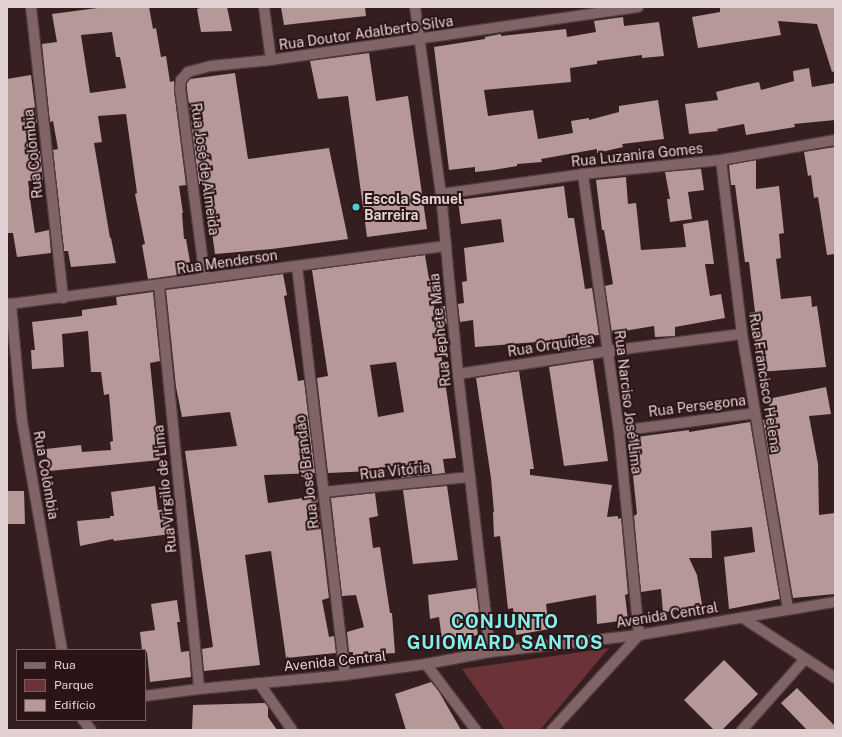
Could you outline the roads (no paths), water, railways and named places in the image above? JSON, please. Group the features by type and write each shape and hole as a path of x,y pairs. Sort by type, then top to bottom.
{"street":[{"name":"Rua Colômbia","path":"31,7 63,298"},
{"path":"264,7 272,60"},
{"name":"Rua Jephete Maia","path":"415,7 418,40 441,194 458,374 490,652"},
{"name":"Rua Doutor Adalberto Silva","path":"180,89 183,76 195,70 211,66 272,60 418,40 638,7"},
{"name":"Rua José de Almeida","path":"180,89 205,278"},
{"name":"Rua Luzanira Gomes","path":"441,194 583,174 721,160 835,140"},
{"name":"Rua Francisco Helena","path":"721,160 742,334 788,609"},
{"name":"Rua Narciso José Lima","path":"583,174 619,431 639,635"},
{"name":"Rua Menderson","path":"11,304 159,286 205,278 446,246"},
{"name":"Rua José Brandão","path":"297,266 345,675"},
{"name":"Rua Virgilío de Lima","path":"159,286 199,689"},
{"name":"Rua Colômbia","path":"11,304 22,421 62,649"},
{"name":"Rua Orquídea","path":"458,374 608,351 742,334"},
{"name":"Rua Persegona","path":"619,431 755,413"},
{"name":"Rua Vitória","path":"324,492 470,477"},
{"name":"Avenida Central","path":"146,696 199,689 345,675 426,664 490,652 639,635 835,602"},
{"path":"743,618 835,678"},
{"path":"552,730 639,635"},
{"path":"742,730 805,659"},
{"path":"426,664 476,730"},
{"path":"259,683 292,730"},
{"path":"84,721 91,730"}],"place":[{"name":"Escola Samuel Barreira","path":"356,207"}],"district":[{"name":"CONJUNTO GUIOMARD SANTOS","path":"505,633"}]}
